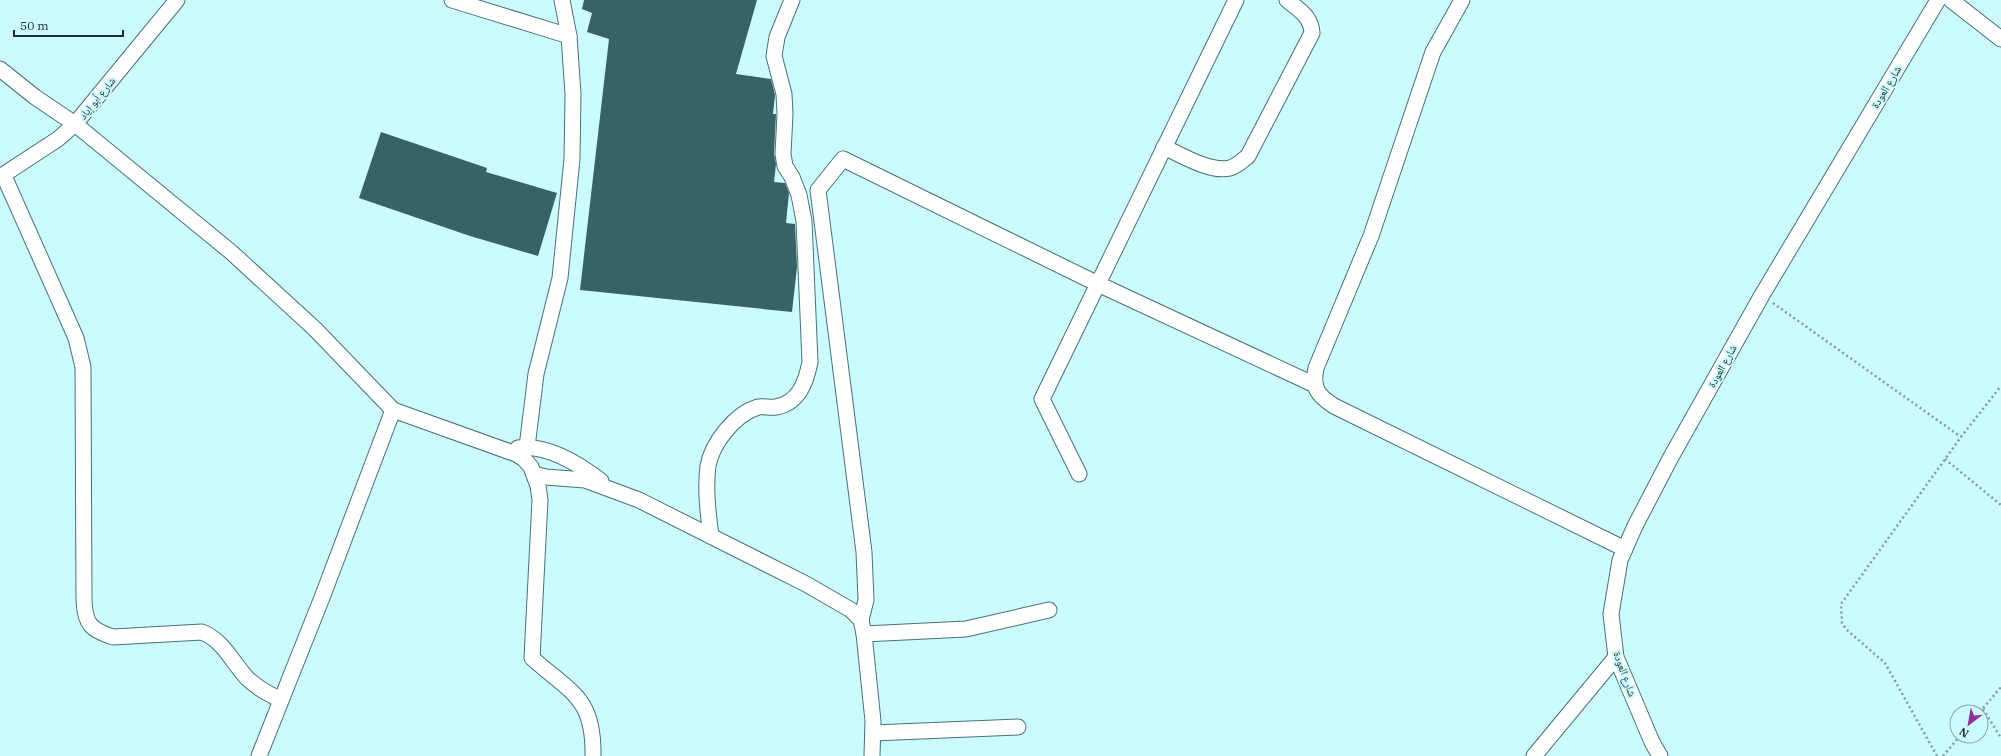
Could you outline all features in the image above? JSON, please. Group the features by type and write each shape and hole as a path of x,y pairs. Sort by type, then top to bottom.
{"street":[{"name":"شارع أبو إياد","path":"2,176 58,139 75,124 177,0"},
{"path":"452,0 568,36"},
{"path":"527,447 536,374 560,278 572,160 573,94 568,36 562,0"},
{"path":"711,536 706,486 709,464 726,429 739,417 758,407 776,407 791,401 807,381 810,362 804,221 799,195 792,177 785,166 783,154 786,114 784,94 774,56 777,37 792,0"},
{"path":"1079,474 1042,399 1236,0"},
{"path":"1164,147 1217,169 1230,168 1241,163 1248,156 1312,33 1311,24 1307,16 1287,0"},
{"path":"1462,0 1433,52 1371,236 1316,368 1314,379 1316,389 1322,399 1334,406 1625,549"},
{"name":"شارع العودة","path":"1660,756 1652,742 1616,657 1611,614 1620,560 1635,526 1762,295 1938,0"},
{"path":"1951,0 2001,39"},
{"path":"0,69 75,124 231,252 315,329 393,410 506,450 524,460 534,474 540,500 532,658 582,702 592,727 593,756"},
{"path":"872,756 873,721 863,627 866,600 864,552 818,190 843,159 1098,284 1315,384"},
{"path":"2,176 61,303 81,353 83,368 85,616 90,625 99,632 113,637 202,632 213,636 248,679 261,690 281,700"},
{"path":"259,756 393,410"},
{"path":"506,450 527,447 548,451 566,459 612,489"},
{"path":"534,474 546,477 585,480 639,500 838,601 863,627 966,630 1049,610"},
{"path":"1534,756 1616,657"},
{"path":"873,733 1018,728"}],"path":[{"path":"1762,295 1961,437"},
{"path":"1937,756 1885,663 1846,630 1842,622 1840,612 1841,604 1961,437 2001,386"},
{"path":"1945,459 2001,505"},
{"path":"1987,704 2001,687"},
{"path":"1989,719 2001,738"},
{"path":"1943,756 1953,744"}],"building":[{"path":"584,0 757,0 736,74 771,79 775,95 773,114 776,114 774,154 776,164 774,182 785,183 789,193 786,223 795,224 797,267 792,312 580,290 609,39 587,32 592,13 582,9"},
{"path":"381,132 487,168 486,172 557,193 538,256 470,236 359,198"}]}
